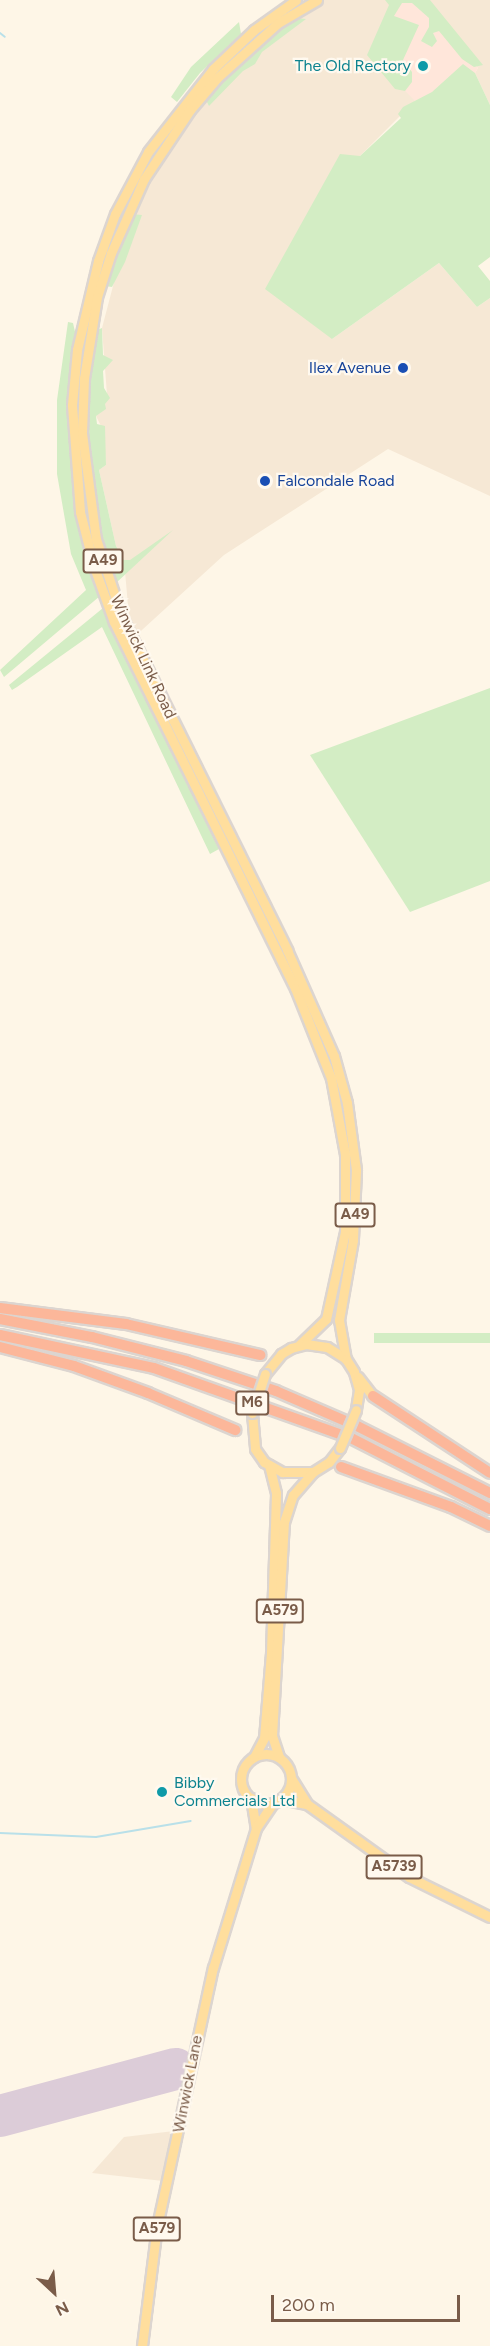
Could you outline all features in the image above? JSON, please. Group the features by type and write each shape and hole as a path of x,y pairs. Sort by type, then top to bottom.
{"highway":[{"path":"0,1308 126,1324 260,1356"},
{"name":"M6","path":"0,1319 133,1348 276,1391 357,1426 490,1493"},
{"name":"M6","path":"0,1335 143,1365 351,1438 490,1509"},
{"path":"0,1347 117,1381 235,1430"},
{"path":"373,1396 490,1473"},
{"path":"341,1467 490,1526"}],"main road":[{"name":"Winwick Link Road","path":"296,0 254,30 181,106 148,152 115,214 98,261 77,350 73,457 88,545 114,622 295,988 331,1078 346,1168 345,1232 338,1332 346,1359"},
{"name":"Winwick Link Road","path":"299,1345 326,1319 342,1279 356,1211 356,1170 347,1103 334,1056 287,950 122,617 96,539 82,433 84,378 97,297 111,253 144,179 184,118 217,78 278,23 317,0"},
{"path":"260,1356 281,1354 299,1345 327,1347 346,1359"},
{"path":"255,1449 252,1413 265,1374 281,1354"},
{"name":"A579","path":"279,1757 272,1736 284,1522 293,1495 340,1448 356,1410 359,1390 354,1372 346,1359"},
{"path":"354,1372 373,1396"},
{"path":"235,1430 255,1449"},
{"name":"A579","path":"254,1757 264,1738 271,1653 276,1493 269,1465 255,1449"},
{"path":"269,1465 291,1474 314,1472"},
{"path":"323,1467 341,1467"},
{"path":"269,1754 279,1757 291,1778 277,1801 251,1798 241,1778 244,1768 254,1757 269,1754"},
{"name":"A5739","path":"291,1778 307,1804 409,1877 490,1917"},
{"name":"Winwick Lane","path":"251,1798 256,1828"},
{"name":"Winwick Lane","path":"142,2346 154,2245 220,1940 256,1828 277,1801"},
{"name":"A5739","path":"277,1801 307,1804"}],"shaded area":[{"path":"320,0 393,0 415,101 360,156 332,339 439,263 477,307 490,298 490,496 388,449 224,555 131,640 124,560 116,546 99,470 106,465 103,430 96,416 107,395 102,328 140,183 185,117 234,61 297,10"},
{"path":"393,0 423,0 478,68 475,73 415,101 368,53"},
{"path":"423,0 490,0 490,105 475,73 478,68"},
{"path":"174,2131 163,2181 92,2173 124,2137"}],"green space":[{"path":"308,0 238,52 192,102 144,173 115,233 92,308 80,389 80,461 96,563 82,498 76,422 81,344 105,250 149,157 194,95 260,29"},
{"path":"385,0 430,0 483,65 474,67 462,59 439,31 433,33 437,41 432,47 421,41 429,27 429,18 412,3 402,3 394,16 419,25 403,60 412,72 412,82 405,91 395,89 367,55 389,5"},
{"path":"296,18 306,19 262,52 255,64 243,71 209,106 206,100 225,75"},
{"path":"239,22 241,34 200,73 177,102 171,97 191,67"},
{"path":"463,64 475,73 490,105 490,257 478,266 490,281 490,298 477,307 439,263 332,339 265,289 340,154 360,156 401,118 398,114 403,107 432,92"},
{"path":"131,214 142,215 125,262 112,287 105,286"},
{"path":"68,322 73,323 76,336 69,407 74,495 100,596 4,677 0,670 86,590 71,554 57,474 57,400"},
{"path":"102,328 103,355 113,360 103,371 104,388 110,398 105,404 106,409 96,416 97,424 105,426 106,465 99,470 116,546 124,560 130,560 173,530 116,583 100,542 86,439 89,360 93,356 95,331"},
{"path":"103,608 219,849 210,854 102,627 17,687 12,690 9,685"},
{"path":"490,688 490,881 410,912 310,755"},
{"path":"374,1333 490,1333 490,1343 374,1343"}],"waterway":[{"path":"0,33 5,37"},
{"path":"0,1833 96,1837 191,1821"}],"runway":[{"path":"0,2116 176,2069"}],"place":[{"name":"The Old Rectory","path":"423,66"},
{"name":"Ilex Avenue","path":"403,368"},
{"name":"Falcondale Road","path":"265,481"},
{"name":"Bibby Commercials Ltd","path":"162,1792"}]}
